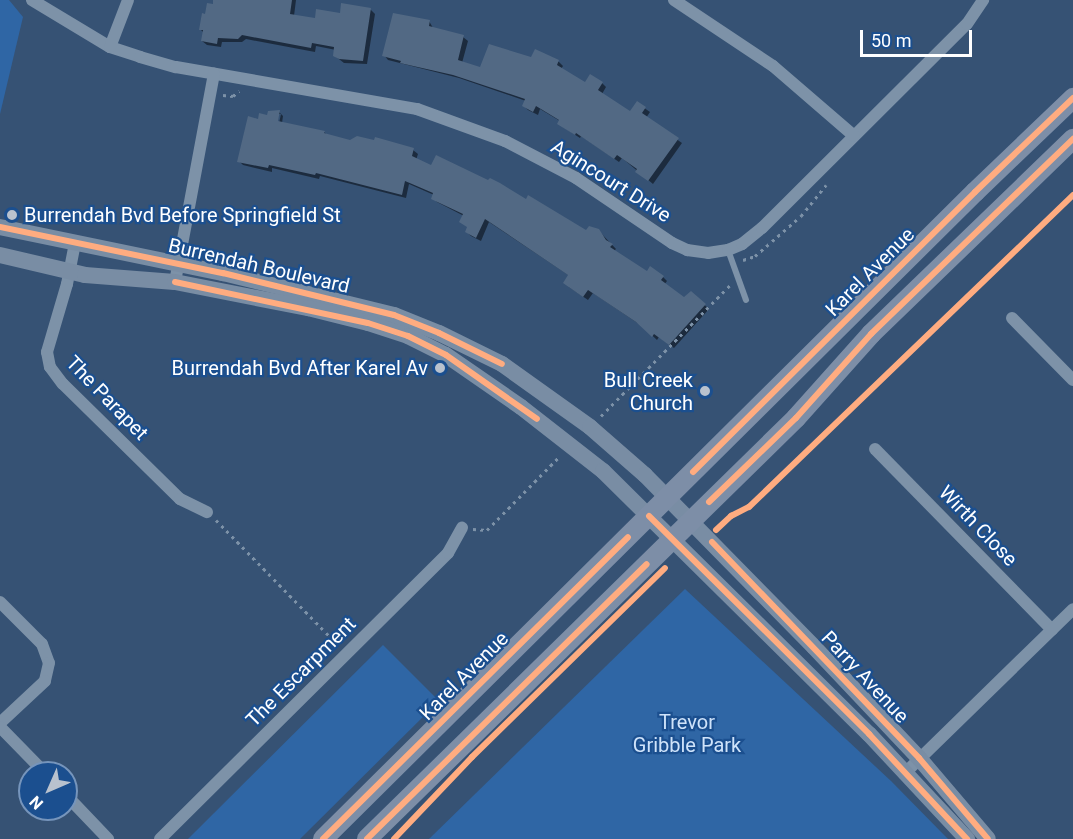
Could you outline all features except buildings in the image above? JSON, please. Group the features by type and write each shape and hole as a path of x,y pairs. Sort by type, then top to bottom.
{"main road":[{"name":"Karel Avenue","path":"323,839 967,199 1073,98"},
{"path":"367,839 796,418 879,326 1073,139"},
{"name":"Burrendah Boulevard","path":"0,227 353,304 394,315 439,333 502,364 554,401 609,441 667,498"},
{"name":"Burrendah Boulevard","path":"0,255 70,272 175,282 368,323 427,345 484,381 571,445 649,516"},
{"name":"Parry Avenue","path":"667,498 755,585 919,758 988,839"},
{"name":"Parry Avenue","path":"649,516 869,734 967,839"}],"street":[{"name":"Agincourt Drive","path":"32,0 110,47 176,68 417,109 505,141 576,178 672,243 687,250 708,253 728,250 742,244 762,228 966,24 983,0"},
{"path":"110,47 128,0"},
{"path":"674,0 773,66 854,136"},
{"path":"175,282 214,74"},
{"name":"The Parapet","path":"75,243 70,272 47,352 50,367 63,384 180,499 207,512"},
{"path":"1012,318 1073,380"},
{"name":"Wirth Close","path":"875,448 1052,630"},
{"name":"The Escarpment","path":"160,839 448,553 462,528"},
{"path":"0,602 42,644 49,663 45,681 0,725 34,761"},
{"path":"904,774 1073,609"},
{"path":"78,808 108,839"}],"lane":[{"path":"728,250 746,300"}],"path":[{"path":"233,96 245,91"},
{"path":"732,263 755,256 801,216 829,178"},
{"path":"597,420 738,278"},
{"path":"462,528 487,530 561,455"},
{"path":"207,512 347,654"}],"green space":[{"path":"0,0 9,0 23,17 0,114"},
{"name":"Trevor Gribble Park","path":"685,589 891,781 948,839 429,839"},
{"path":"383,645 439,701 300,839 188,839"}],"cycle path":[{"path":"693,472 1073,98"},
{"path":"709,502 796,418 871,334 1073,139"},
{"path":"716,530 731,516 749,507 1073,195"},
{"path":"0,227 223,273 394,315 439,333 502,364"},
{"path":"175,282 368,323 408,336 446,355 537,419"},
{"path":"649,516 869,734 967,839"},
{"path":"323,839 628,537"},
{"path":"712,542 919,758 988,839"},
{"path":"367,839 647,564"},
{"path":"394,839 472,757 665,568"}],"place":[{"name":"Burrendah Bvd Before Springfield St","path":"12,215"},
{"name":"Burrendah Bvd After Karel Av","path":"440,368"},
{"name":"Bull Creek Church","path":"705,391"}]}
